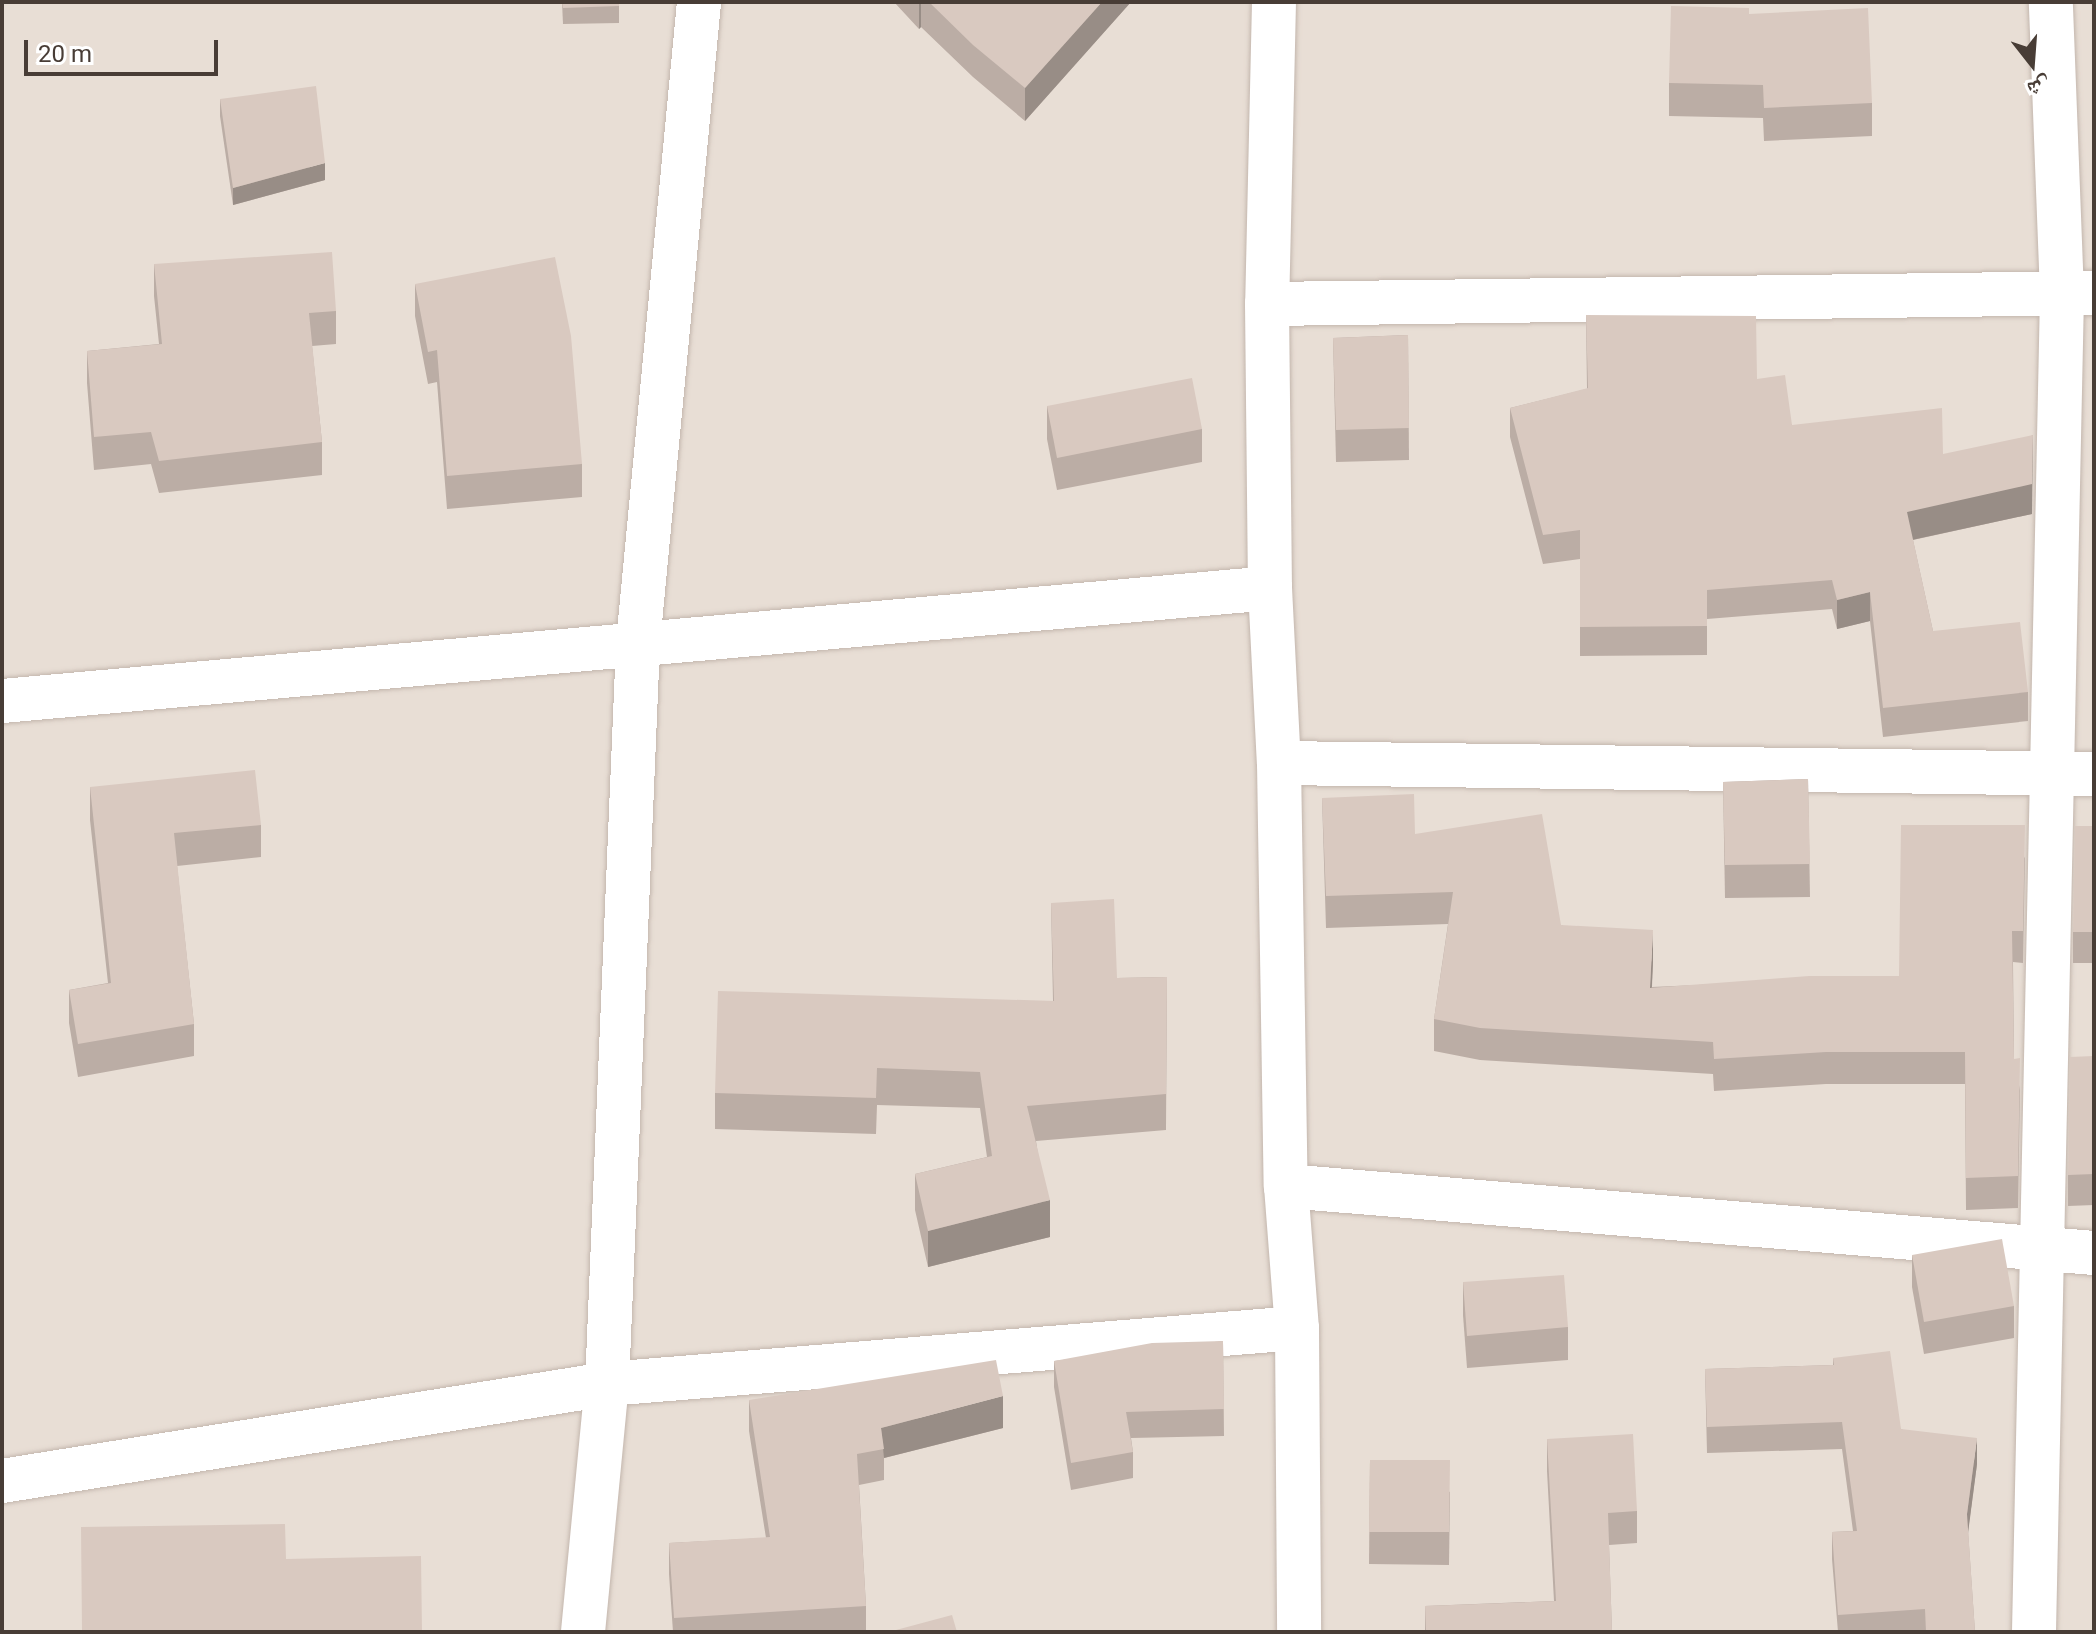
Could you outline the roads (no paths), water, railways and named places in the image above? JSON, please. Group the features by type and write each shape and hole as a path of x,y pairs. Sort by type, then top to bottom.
{"street":[{"path":"583,1632 607,1384 638,643 699,2"},
{"path":"1274,2 1267,304 1270,588 1279,763 1286,1186 1297,1328 1299,1632"},
{"path":"2034,1632 2042,1250 2074,774 2078,293 2051,2"},
{"path":"1267,304 2078,293"},
{"path":"2,701 1270,588"},
{"path":"1279,763 2074,774"},
{"path":"1286,1186 2094,1253"},
{"path":"2,1481 607,1384 1297,1328"}]}
